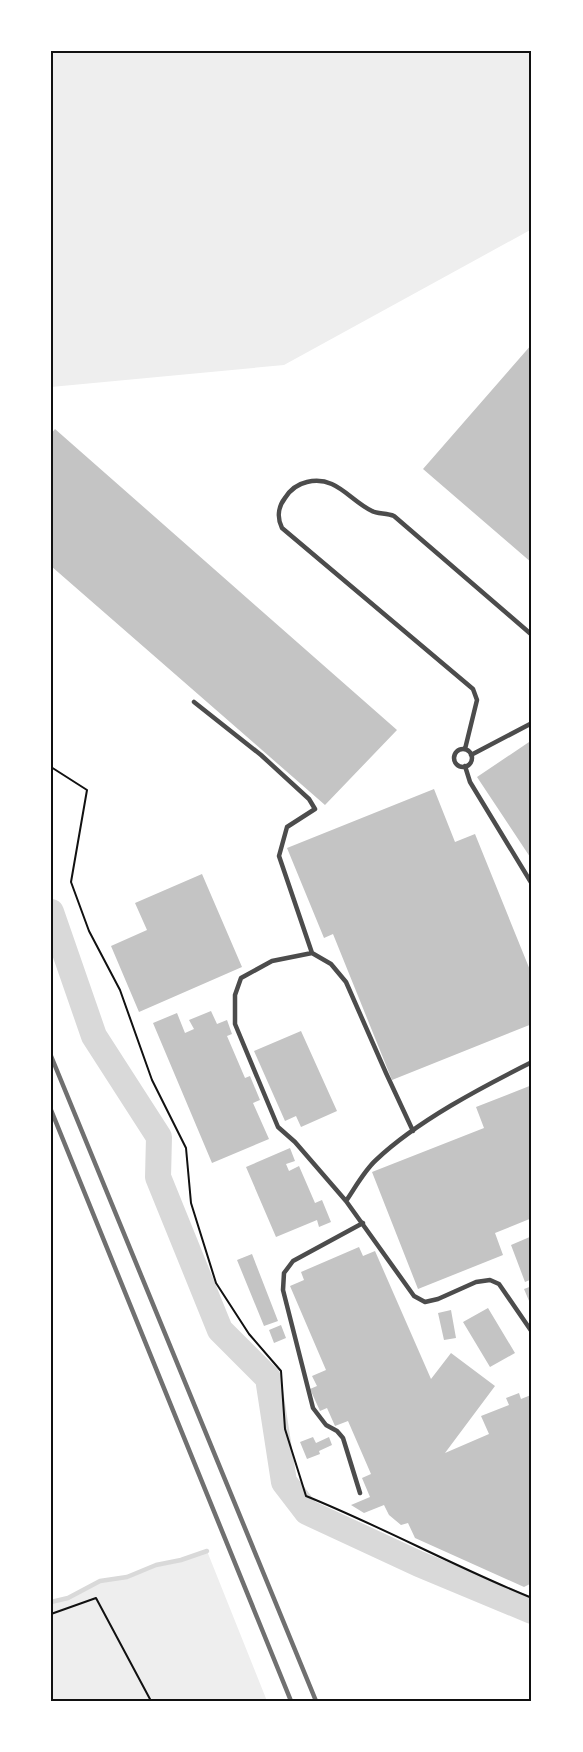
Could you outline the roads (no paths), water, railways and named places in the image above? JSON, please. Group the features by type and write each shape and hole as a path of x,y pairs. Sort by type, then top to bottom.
{"lane":[{"path":"465,749 477,700 473,689 282,528 279,516 282,502 294,488 310,481 329,482 373,513 394,516 532,635"},
{"path":"194,702 261,755 309,799 315,809 287,827 279,856 312,953 331,964 346,982 413,1131"},
{"path":"471,755 532,723"},
{"path":"465,749 471,755"},
{"path":"465,749 457,752 454,759 457,764 465,766 470,763 471,755"},
{"path":"465,766 470,782 532,884"},
{"path":"312,953 272,961 241,978 236,995 235,1024 278,1127 295,1142 346,1201 414,1296 425,1302 438,1299 476,1282 490,1280 499,1284 532,1332"},
{"path":"346,1201 375,1161 413,1131 482,1087 532,1062"},
{"path":"360,1493 343,1438 337,1431 326,1425 314,1408 282,1290 284,1273 293,1261 363,1223"}],"waterway":[{"path":"51,912 94,1036 159,1137 158,1177 220,1330 268,1378 284,1482 307,1512 419,1564 532,1611"},
{"path":"51,1602 68,1598 100,1581 127,1577 156,1565 207,1551"}],"railway":[{"path":"51,1056 316,1701"},
{"path":"51,1110 291,1701"}]}
